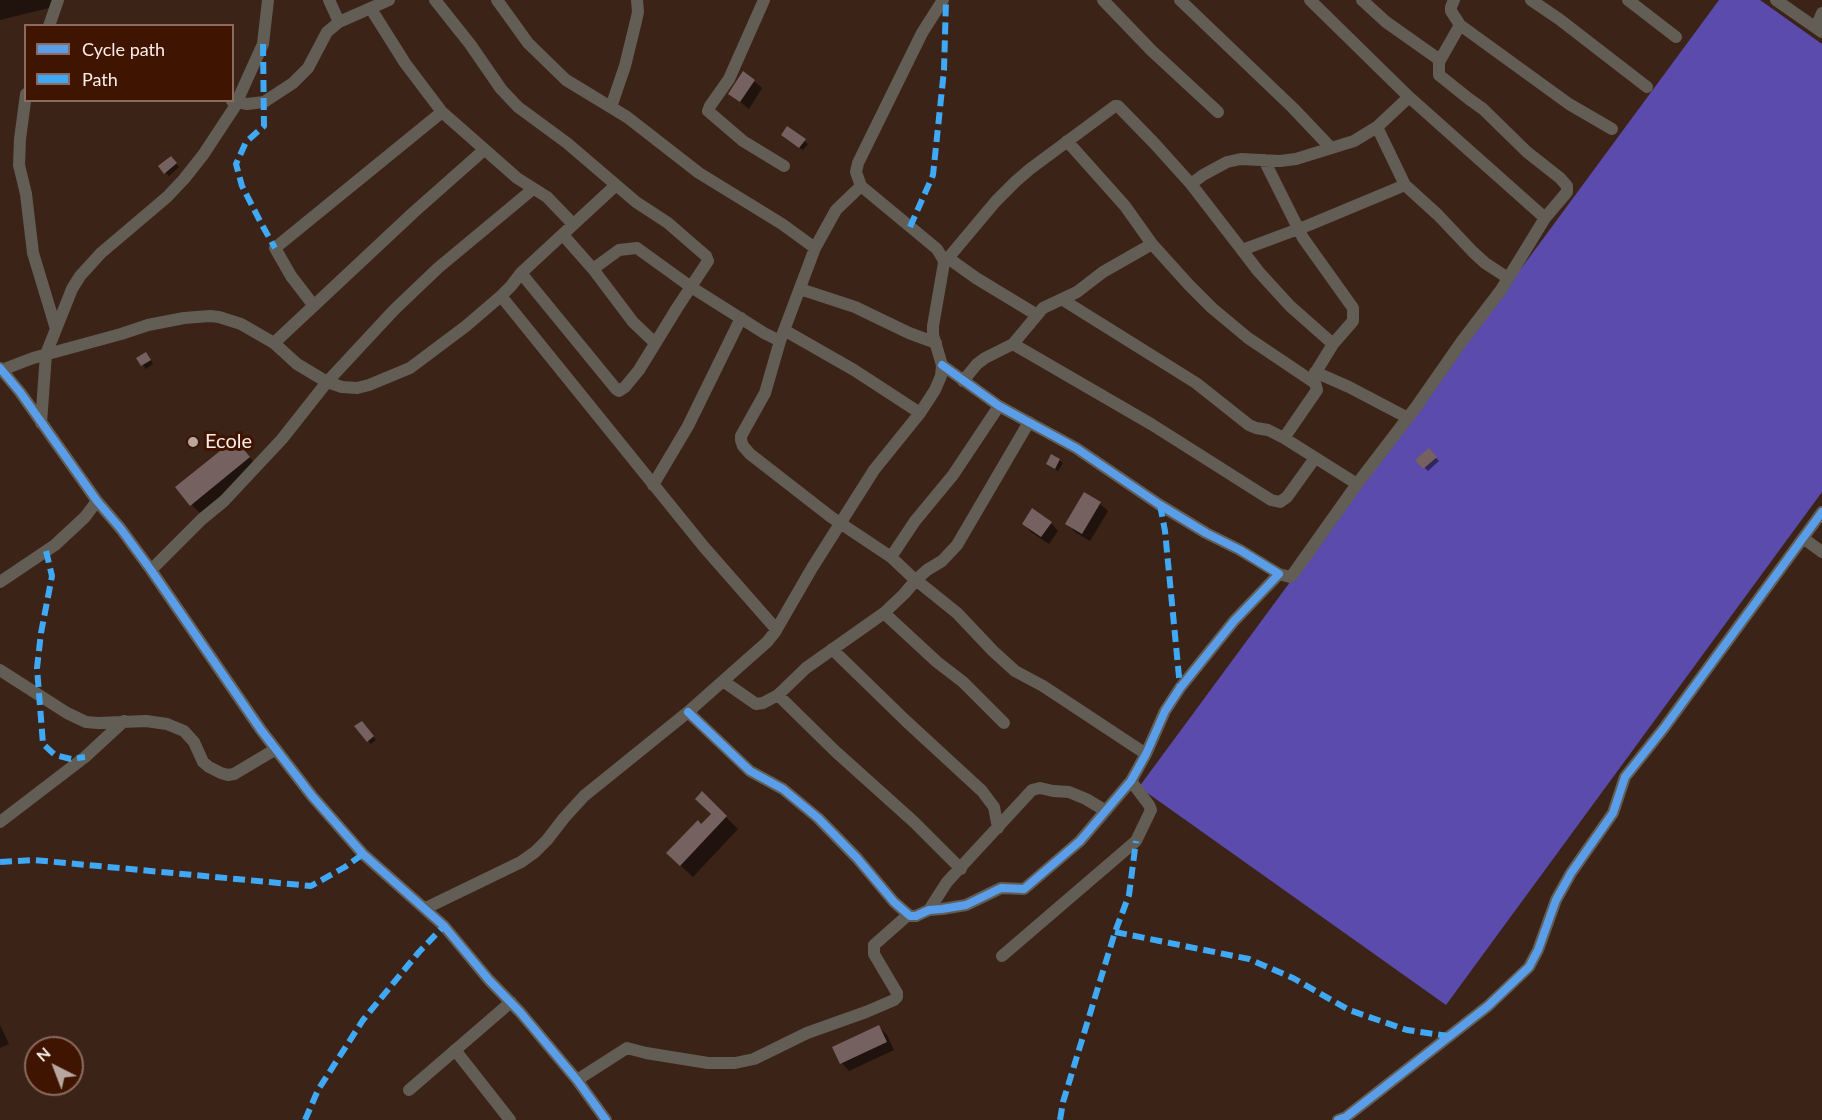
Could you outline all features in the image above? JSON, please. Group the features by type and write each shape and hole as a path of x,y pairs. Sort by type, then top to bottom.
{"street":[{"path":"50,24 58,0"},
{"path":"268,0 263,44 234,101 247,104 264,102 293,83 308,68 327,32 339,22 389,0"},
{"path":"329,0 339,22"},
{"path":"435,0 475,50 501,89 518,107 567,143 636,202 668,223 707,258 708,262 633,379 621,390 617,390 521,273"},
{"path":"611,107 625,66 636,21 637,0"},
{"path":"764,0 729,79 708,111 744,141 784,166"},
{"path":"943,0 922,33 858,163 856,172 861,186 937,249 946,261 1037,315"},
{"path":"1103,0 1151,50 1218,112"},
{"path":"1180,0 1332,148"},
{"path":"1310,0 1409,97 1545,218"},
{"path":"1362,0 1386,22 1439,62"},
{"path":"1454,0 1450,7 1460,25 1569,104 1612,129"},
{"path":"1531,0 1647,87"},
{"path":"1628,0 1676,37"},
{"path":"1776,0 1819,29 1822,13"},
{"path":"502,2 521,33 539,56 566,80 627,117 699,173 782,224 815,248"},
{"path":"371,9 405,63 442,112 517,178 552,202 573,224"},
{"path":"942,365 999,406 1076,448 1160,505 1279,574 1290,577 1501,290 1545,218 1567,192 1567,186 1560,178 1527,152 1483,109 1439,75 1439,62 1460,25"},
{"path":"1191,184 1227,162 1241,159 1296,159 1354,141 1377,127 1409,97"},
{"path":"25,102 19,165 26,194 33,254 56,329"},
{"path":"41,423 46,354 72,289 80,276 101,253 167,197 184,179 203,154 233,102"},
{"path":"426,908 521,862 535,852 584,796 688,712 762,647 776,629 806,576 874,470 920,413 939,382 942,365 933,335 933,326 946,261 1006,191 1030,169 1112,106 1118,106 1191,184 1242,250 1290,306 1333,344"},
{"path":"314,306 294,281 275,248 442,112"},
{"path":"1377,127 1406,185 1485,263 1508,278"},
{"path":"1067,141 1125,206 1152,244 1189,285 1248,338 1313,376 1349,387 1408,418"},
{"path":"274,343 484,150"},
{"path":"1264,160 1310,249 1353,308 1353,321 1333,344 1313,376"},
{"path":"606,1120 577,1080 444,926 363,854 312,796 261,730 151,570 97,501 20,392 1,369 148,325 196,316 219,317 241,324 274,343 297,364 327,382 342,387 357,388 369,385 400,373 433,352 501,296 521,273 616,185"},
{"path":"1242,250 1406,185"},
{"path":"861,186 836,210 815,248 782,335 765,393 741,436 741,443 750,454 840,524 891,556 916,580 957,613 1015,671 1146,754"},
{"path":"151,570 202,519 224,501 282,439 327,382 386,317 430,275 533,189"},
{"path":"562,235 633,322 655,343"},
{"path":"963,381 985,358 1013,344 1037,315 1049,305 1080,290 1103,272 1152,244"},
{"path":"592,269 619,250 637,248 691,287 764,333 782,335 854,370 920,413"},
{"path":"800,289 848,304 936,343"},
{"path":"501,296 704,547 776,629"},
{"path":"1063,300 1187,377 1250,425 1284,438 1357,484"},
{"path":"653,485 688,426 741,318"},
{"path":"1013,344 1151,424 1271,500 1280,502 1287,497 1315,458"},
{"path":"1284,438 1317,390 1313,376"},
{"path":"891,556 915,521 953,475 999,406"},
{"path":"723,681 756,704 763,703 778,695 806,668 884,613 916,580 947,556 962,539 1029,422"},
{"path":"0,582 61,540 85,517 97,501"},
{"path":"1338,1120 1346,1117 1488,1006 1529,968 1556,900 1571,873 1613,813 1625,777 1671,719 1822,512"},
{"path":"1803,538 1822,552"},
{"path":"688,712 750,771 783,789 818,818 908,915 916,916 929,910 972,904 988,893 1001,888 1024,889 1080,841 1131,781 1165,711 1180,688 1234,621 1279,574"},
{"path":"884,613 937,662 963,682 1004,723"},
{"path":"832,649 906,722 982,791 994,807 998,828"},
{"path":"0,670 67,713 86,722 124,721 166,724 184,731 194,742 203,762 208,767 228,775 250,766 276,749"},
{"path":"778,695 961,869"},
{"path":"0,822 85,757 124,721"},
{"path":"1002,956 1137,841 1151,810 1131,781"},
{"path":"929,910 936,896 1035,788 1069,792 1106,811"},
{"path":"577,1080 627,1048 708,1063 735,1063 753,1059 807,1033 894,1000 897,993 874,954 874,945 908,915"},
{"path":"409,1090 511,1002"},
{"path":"455,1050 510,1120"}],"shaded area":[{"path":"1719,0 1760,0 1822,44 1822,492 1446,1005 1139,787"}],"building":[{"path":"743,71 755,80 740,102 728,94"},
{"path":"787,126 806,139 799,148 781,135"},
{"path":"171,156 177,163 164,174 158,166"},
{"path":"146,352 151,360 141,366 136,358"},
{"path":"235,439 250,457 190,506 175,487"},
{"path":"1429,448 1437,457 1423,469 1415,460"},
{"path":"1051,454 1060,459 1055,469 1046,464"},
{"path":"1084,492 1101,502 1082,534 1065,524"},
{"path":"1032,508 1052,522 1041,537 1022,524"},
{"path":"362,721 374,736 367,742 354,726"},
{"path":"702,791 727,816 680,866 666,853 698,820 701,824 711,814 695,799"},
{"path":"879,1025 887,1042 840,1064 832,1047"}],"marked path":[{"path":"910,227 933,175 944,70 946,0"},
{"path":"263,44 264,126 246,142 236,164 242,186 275,248"},
{"path":"1160,505 1165,531 1180,687"},
{"path":"46,551 52,576 37,668 43,744 55,755 71,759 85,757"},
{"path":"1060,1120 1063,1102 1115,932 1129,895 1136,841"},
{"path":"0,862 34,860 311,886 363,854"},
{"path":"305,1120 318,1090 363,1020 419,952 444,926"},
{"path":"1115,932 1249,959 1293,978 1349,1010 1407,1030 1448,1036"}],"cycle path":[{"path":"688,712 750,771 783,789 818,818 857,858 894,902 910,916 916,916 929,910 966,905 1001,888 1024,889 1080,841 1131,781 1165,711 1180,688 1234,621 1279,574 1160,505 1076,448 999,406 942,365"},
{"path":"0,368 20,392 97,501 151,570 261,730 312,796 363,854 444,926 577,1080 606,1120"},
{"path":"1338,1120 1346,1117 1488,1006 1529,967 1538,950 1556,900 1571,873 1613,813 1625,777 1664,728 1822,512"}],"place":[{"name":"Ecole","path":"193,442"}]}
